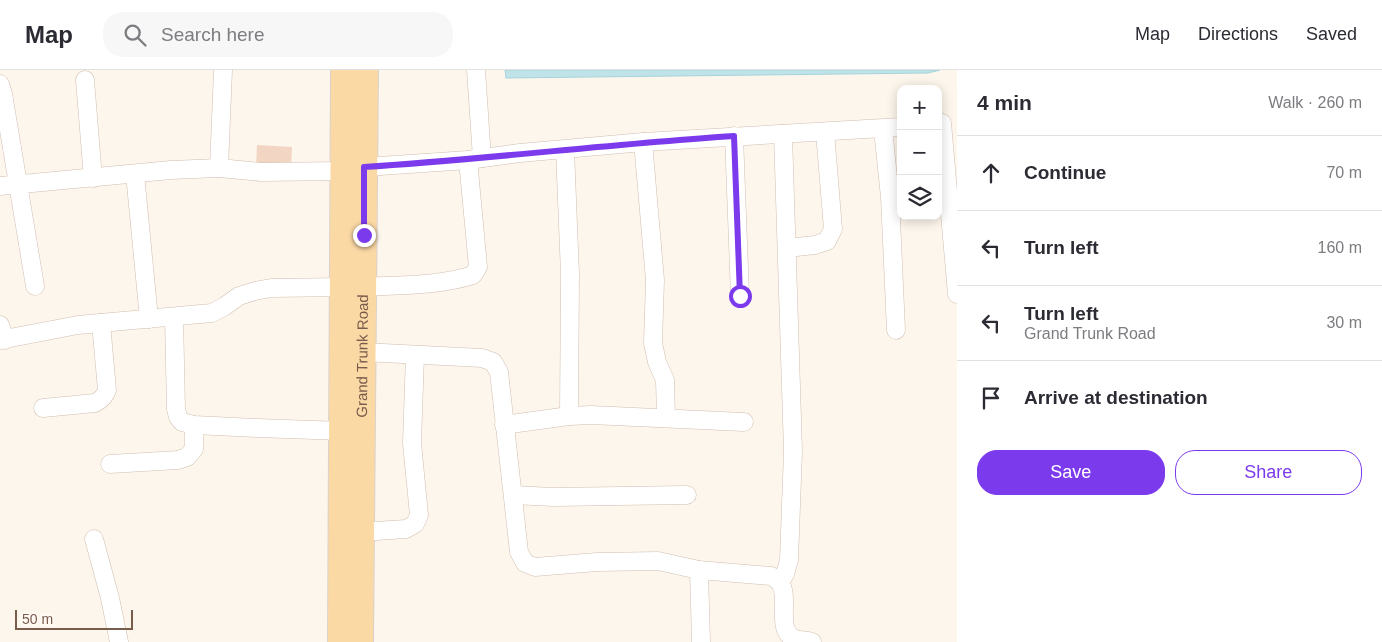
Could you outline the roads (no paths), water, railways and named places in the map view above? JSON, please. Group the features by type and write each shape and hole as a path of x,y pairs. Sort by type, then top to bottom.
{"main road":[{"name":"Grand Trunk Road","path":"342,642 343,431 353,287 354,234 354,169 344,70"},
{"name":"Grand Trunk Road","path":"354,169 365,70"},
{"name":"Grand Trunk Road","path":"353,287 363,352 360,642"}],"street":[{"path":"219,168 224,70"},
{"path":"2,335 78,325 212,313 226,306 238,296 271,288 353,287 436,282 473,276 478,267 475,159 476,70"},
{"path":"85,80 93,178"},
{"path":"0,84 19,184 35,286"},
{"path":"946,122 957,294"},
{"path":"0,186 219,168 278,172 354,169 643,142 892,128 890,197 896,330"},
{"path":"787,248 816,245 827,241 833,229 825,132"},
{"path":"780,582 785,574 788,560 793,451 782,134"},
{"path":"734,136 740,296"},
{"path":"643,142 655,280 653,343 665,380 666,418"},
{"path":"565,150 570,274 569,416"},
{"path":"135,174 149,319"},
{"path":"174,317 176,409 178,417 182,422 257,428 343,431"},
{"path":"43,408 95,403 106,394 101,323"},
{"path":"363,352 482,358 493,362 499,372 519,552 525,563 535,567 597,562 658,562 699,570 771,576 780,582 784,592 784,622 787,632 793,638 812,642"},
{"path":"361,532 406,529 415,524 420,515 412,442 414,355"},
{"path":"504,425 569,416 591,415 744,422"},
{"path":"110,464 178,460 187,457 194,449 194,424"},
{"path":"513,495 553,497 687,495"},
{"path":"94,539 110,598 119,642"},
{"path":"699,570 701,642"}],"water":[{"path":"505,70 940,70 928,73 506,78"}]}
